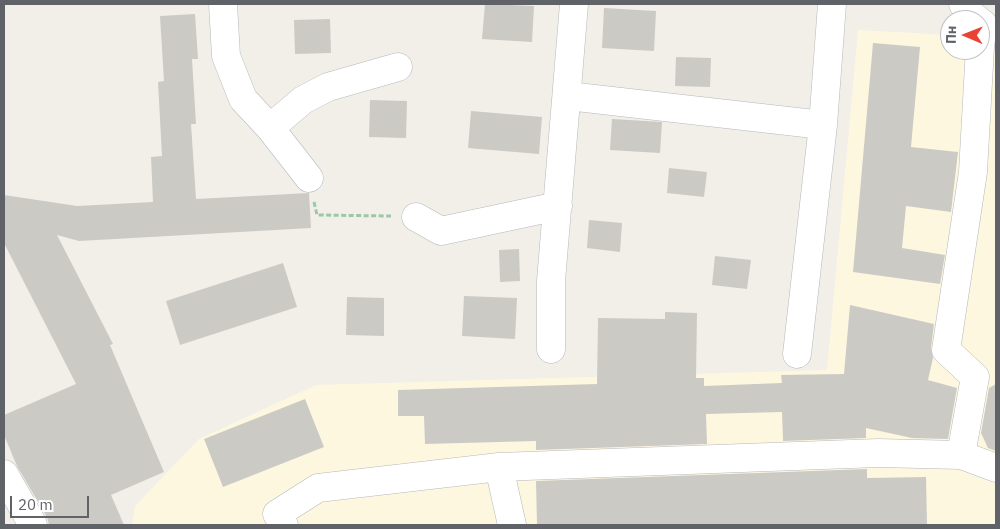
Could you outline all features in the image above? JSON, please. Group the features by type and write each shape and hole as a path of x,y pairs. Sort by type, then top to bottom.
{"street":[{"path":"224,4 226,56 242,99 270,128 309,178"},
{"path":"550,349 551,281 568,96 574,4"},
{"path":"797,354 823,125 832,4"},
{"path":"961,455 976,378 946,350 972,172 979,60"},
{"path":"270,128 303,100 328,87 398,67"},
{"path":"568,96 823,125"},
{"path":"416,217 441,231 558,206"},
{"path":"284,525 277,514 318,488 499,467 878,453 961,455 996,468"},
{"path":"499,467 512,525"},
{"path":"4,474 33,525"}],"path":[{"path":"317,215 416,217"}],"shaded area":[{"path":"858,30 940,34 940,60 990,60 990,50 996,53 996,525 132,525 135,506 199,439 316,385 827,370"}],"building":[{"path":"485,4 534,6 532,42 482,39"},
{"path":"604,8 656,11 654,51 602,48"},
{"path":"195,14 198,59 192,59 196,124 191,124 196,199 309,193 311,228 79,241 57,235 113,344 110,345 164,472 111,495 124,525 49,525 47,517 17,466 4,435 4,415 76,384 4,243 4,195 77,206 153,202 151,157 162,156 158,82 164,81 160,16"},
{"path":"330,19 331,53 295,54 294,20"},
{"path":"873,43 920,47 911,147 958,152 951,212 906,206 902,248 945,255 940,284 853,272"},
{"path":"676,57 711,58 710,87 675,86"},
{"path":"370,100 407,101 406,138 369,137"},
{"path":"471,111 542,117 539,154 468,148"},
{"path":"612,119 662,122 660,153 610,150"},
{"path":"669,168 707,172 704,197 667,193"},
{"path":"589,220 622,223 620,252 587,248"},
{"path":"519,249 520,281 500,282 499,250"},
{"path":"715,256 751,260 747,289 712,285"},
{"path":"283,263 297,307 180,345 166,301"},
{"path":"464,296 517,298 515,339 462,336"},
{"path":"347,297 384,298 384,336 346,335"},
{"path":"850,305 934,324 931,348 933,358 928,380 957,388 948,439 912,438 866,428 866,438 783,441 782,412 706,414 707,444 536,450 536,441 425,444 424,416 398,416 398,390 597,384 598,318 665,319 665,312 697,313 696,378 704,378 704,386 782,383 781,375 844,374"},
{"path":"996,384 996,451 988,448 981,433 989,388"},
{"path":"305,399 324,447 223,487 204,439"},
{"path":"867,469 867,478 926,477 927,525 537,525 536,481"}]}
